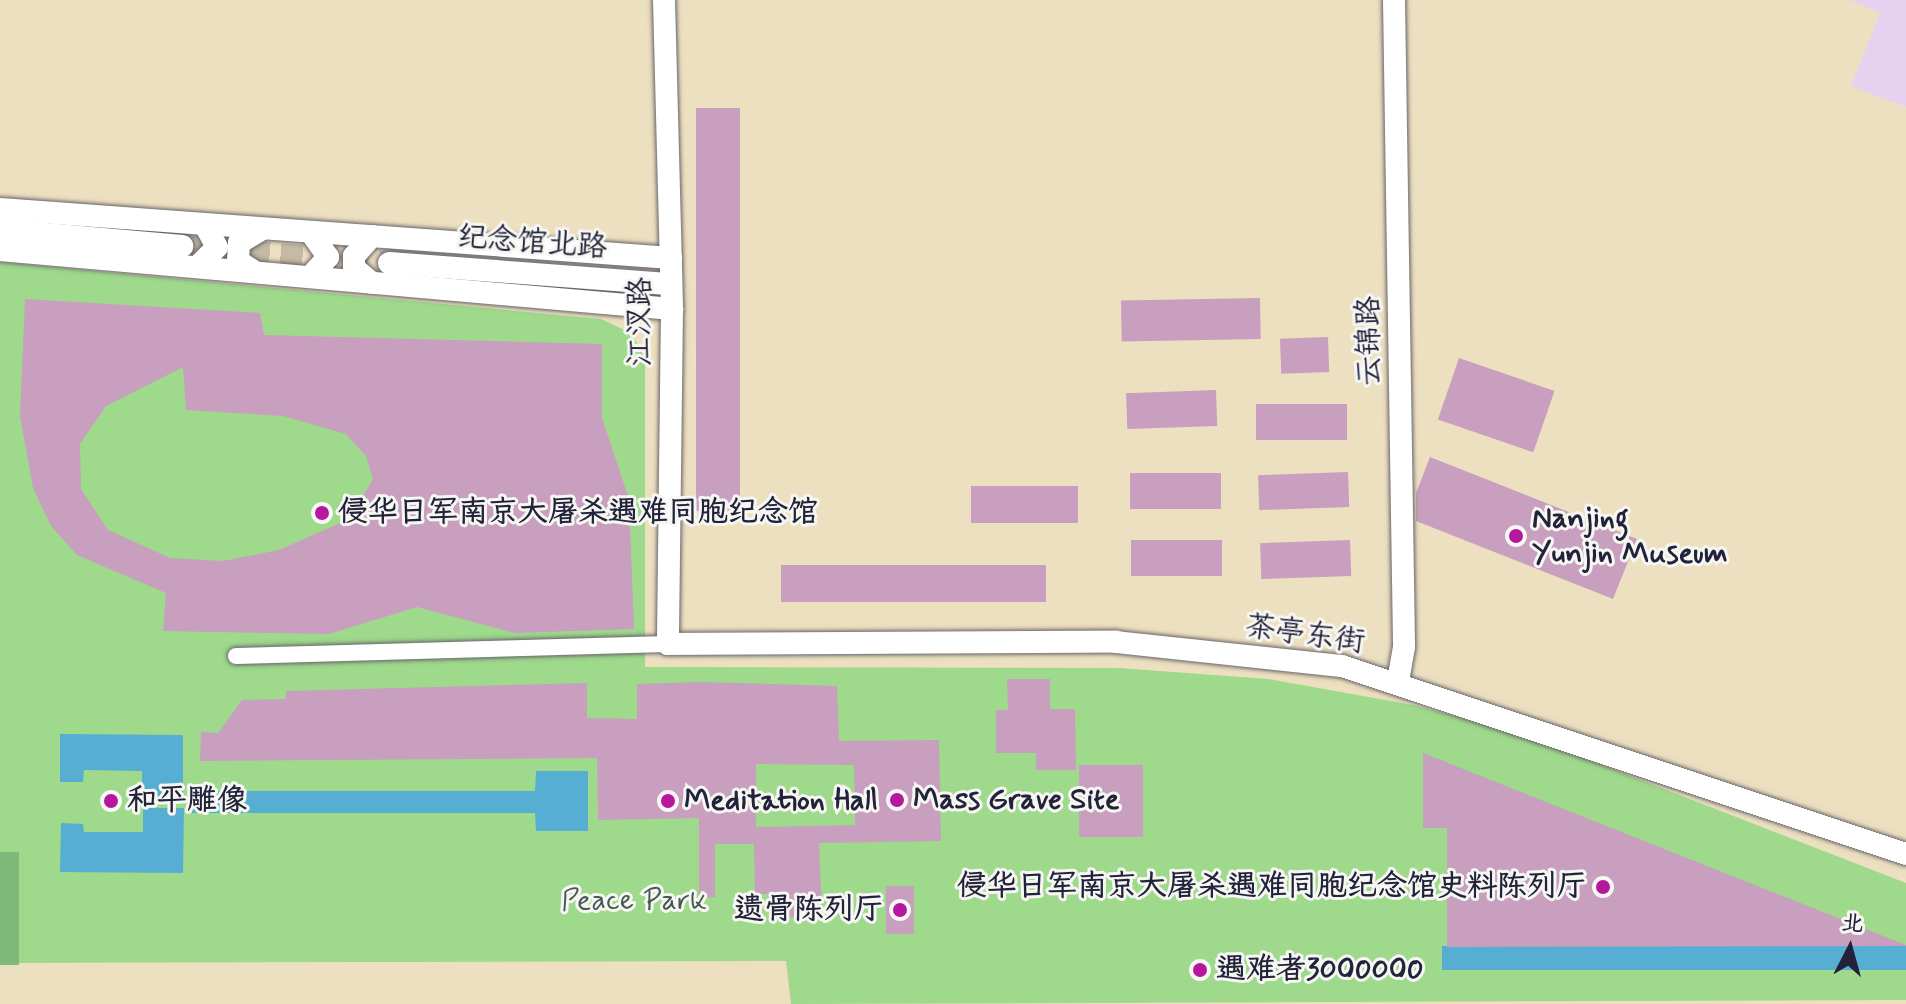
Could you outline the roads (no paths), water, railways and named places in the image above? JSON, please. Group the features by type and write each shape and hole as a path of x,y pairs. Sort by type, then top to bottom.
{"street":[{"name":"江汊路","path":"664,0 672,309 668,644"},
{"name":"云锦路","path":"1394,0 1404,647 1398,681"},
{"path":"0,209 671,258"},
{"path":"197,267 217,247 204,224"},
{"path":"255,272 238,261 239,243 264,228"},
{"path":"0,230 182,246"},
{"path":"310,277 328,257 311,233"},
{"path":"372,236 354,256 354,268 372,283"},
{"path":"0,250 672,309"},
{"name":"纪念馆北路","path":"389,263 671,284"},
{"name":"茶亭东街","path":"668,644 1116,642 1342,666 1398,681 1906,854"},
{"path":"236,656 668,644"}],"water":[{"path":"60,734 183,735 183,797 142,797 142,771 84,770 83,782 60,782"},
{"path":"536,771 588,771 588,831 536,831 535,813 192,813 191,791 535,791"},
{"path":"143,808 184,808 183,873 60,872 61,823 83,824 84,832 143,832"},
{"path":"1442,946 1906,946 1906,970 1442,970"}],"tunnel":[{"path":"182,246 389,263"}],"place":[{"name":"侵华日军南京大屠杀遇难同胞纪念馆","path":"322,513"},
{"name":"Nanjing Yunjin Museum","path":"1516,536"},
{"name":"Mass Grave Site","path":"897,800"},
{"name":"和平雕像","path":"111,801"},
{"name":"Meditation Hall","path":"668,801"},
{"name":"侵华日军南京大屠杀遇难同胞纪念馆史料陈列厅","path":"1603,887"},
{"name":"遗骨陈列厅","path":"900,910"},
{"name":"遇难者3000000","path":"1200,970"}],"park label":[{"name":"Peace Park","path":"634,901"}]}
